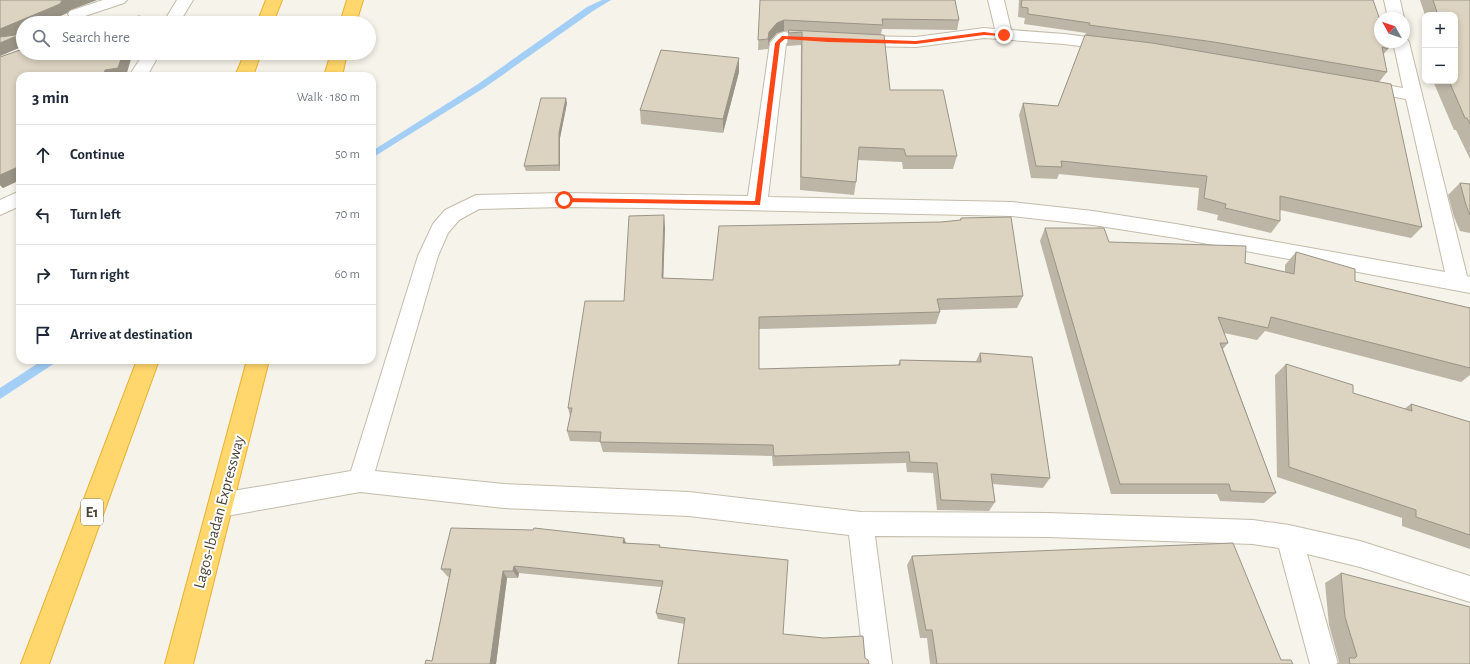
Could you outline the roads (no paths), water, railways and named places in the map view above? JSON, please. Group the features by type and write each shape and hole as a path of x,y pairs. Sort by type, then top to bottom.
{"highway":[{"path":"268,16 274,0"},
{"path":"350,16 355,0"},
{"path":"246,72 250,60"},
{"path":"334,72 337,60"},
{"name":"E1","path":"36,664 147,364"},
{"name":"Lagos-Ibadan Expressway","path":"179,664 257,364"}],"street":[{"path":"76,14 119,0"},
{"path":"175,16 184,0"},
{"path":"996,0 1004,35"},
{"path":"1392,0 1395,12"},
{"path":"758,203 778,43 784,37 840,41 916,42 984,34 1064,38 1124,46"},
{"path":"360,481 428,256 440,229 452,215 476,202 572,200 1012,209 1093,218 1184,232 1464,284 1413,95 1402,48"},
{"path":"140,72 148,60"},
{"path":"1351,84 1413,95"},
{"path":"0,208 16,200"},
{"path":"221,505 360,481 504,496 689,504 861,524 1048,525 1253,532 1289,537 1360,554 1470,589"},
{"path":"861,524 878,664"},
{"path":"1289,537 1324,664"}],"waterway":[{"path":"376,152 481,86 590,9 607,0"},
{"path":"0,394 45,364"}]}
